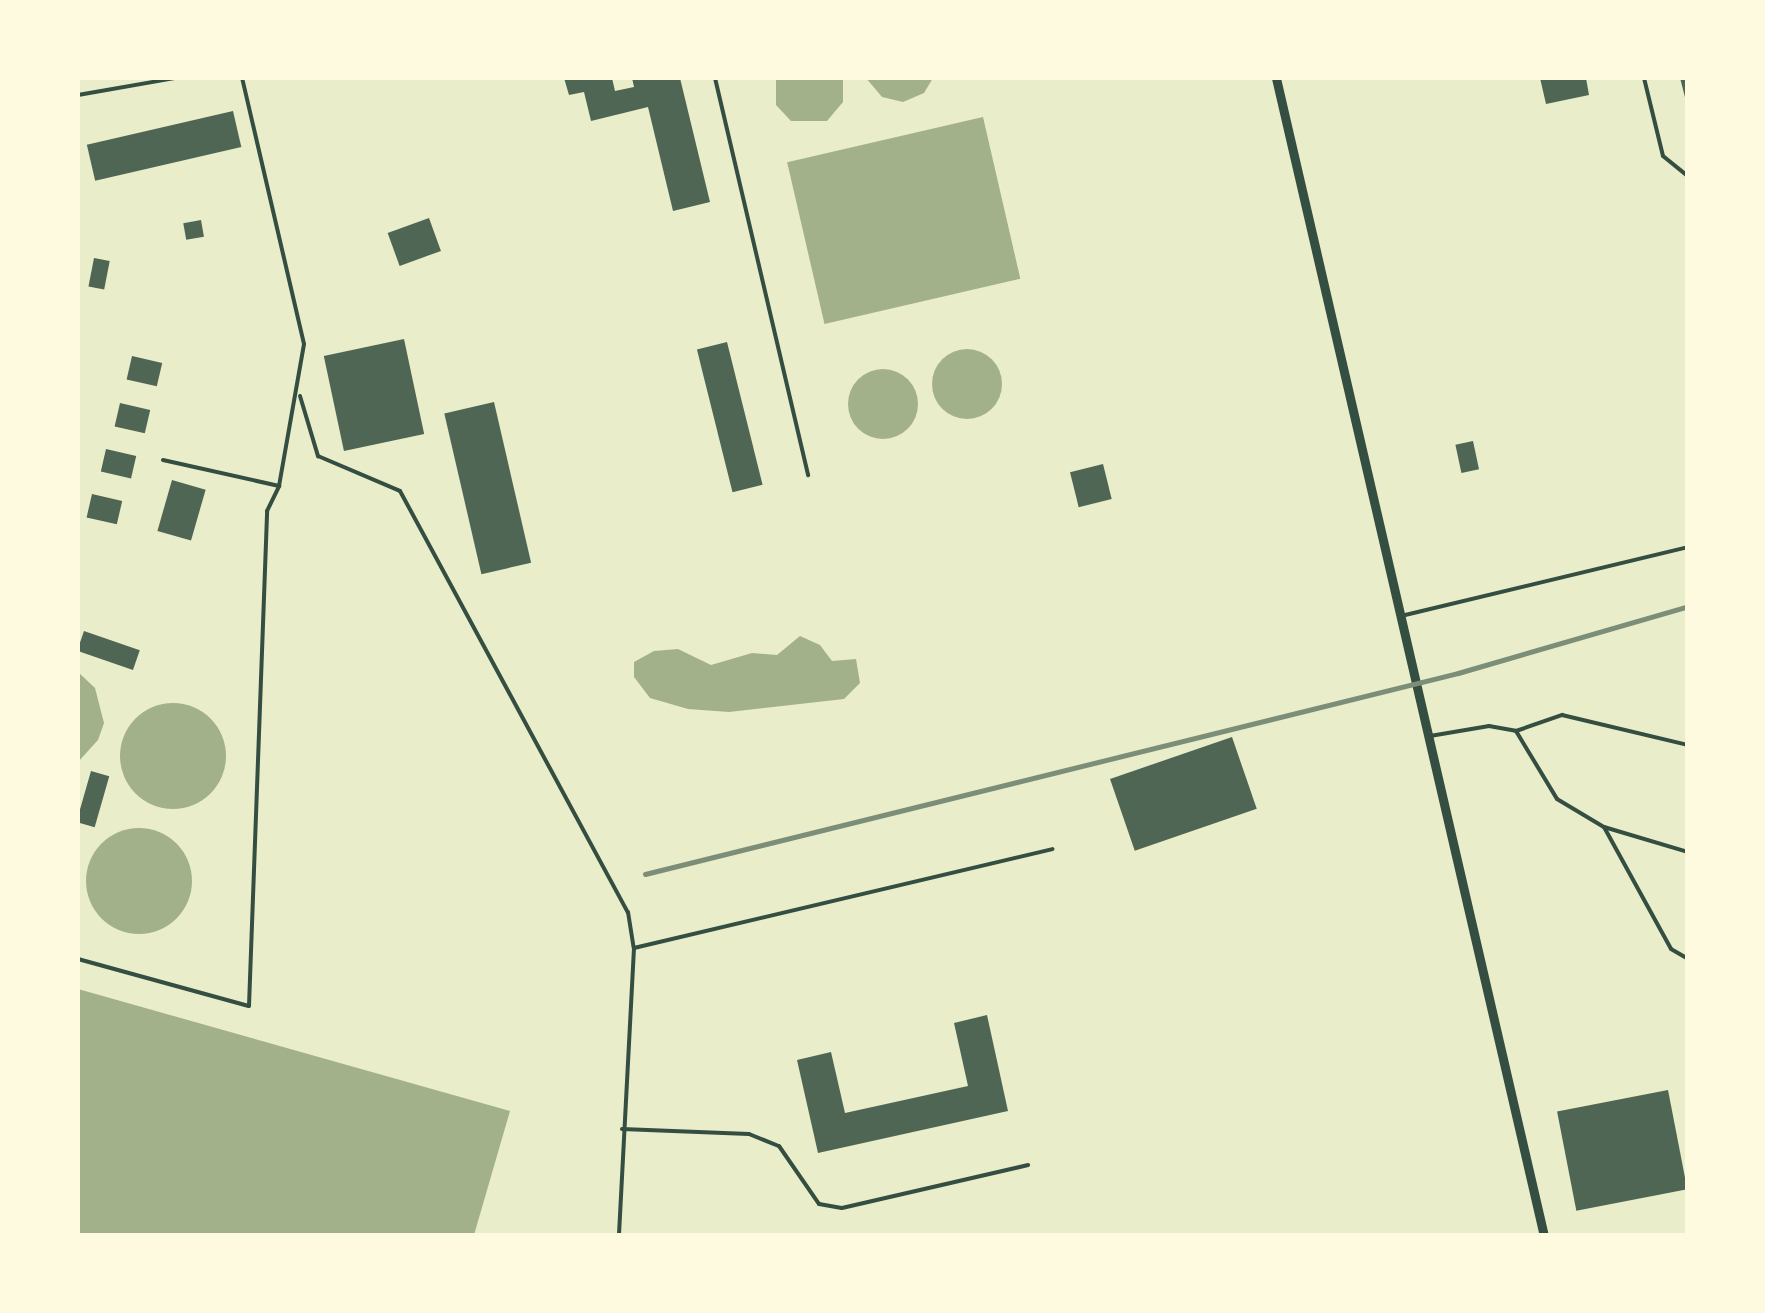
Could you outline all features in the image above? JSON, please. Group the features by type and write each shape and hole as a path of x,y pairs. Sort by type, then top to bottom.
{"street":[{"path":"1276,78 1544,1236"}],"lane":[{"path":"78,95 174,78"},
{"path":"78,959 250,1006 267,511 279,486 299,391 304,344 242,78"},
{"path":"715,78 808,475"},
{"path":"1644,78 1662,156 1688,176"},
{"path":"299,391 318,456 400,491 628,912 634,948 621,1130 619,1236"},
{"path":"163,460 279,486"},
{"path":"1400,616 1688,547"},
{"path":"1428,736 1489,726 1516,731 1562,715 1688,745"},
{"path":"1516,731 1550,792 1604,827 1688,852"},
{"path":"1604,827 1671,949 1688,960"},
{"path":"634,948 1052,850"},
{"path":"621,1130 749,1134 780,1146 819,1204 842,1208 1028,1165"}],"shaded area":[{"path":"776,78 843,78 843,102 827,121 791,121 776,105"},
{"path":"866,78 933,78 924,93 903,102 882,97"},
{"path":"983,117 1020,279 824,324 787,162"},
{"path":"967,349 981,351 992,359 1000,370 1000,398 992,409 981,417 967,419 953,417 942,409 934,398 932,384 934,370 942,359 953,351"},
{"path":"883,369 897,371 908,379 916,390 916,418 908,429 897,437 883,439 869,437 858,429 850,418 848,404 850,390 858,379 869,371"},
{"path":"800,636 820,645 832,661 856,659 860,683 844,699 729,712 688,709 650,698 634,677 634,662 654,651 678,649 711,665 752,653 777,655"},
{"path":"78,672 95,688 104,723 98,740 78,762"},
{"path":"173,703 193,707 210,719 222,736 226,756 222,776 210,793 193,805 173,809 153,805 136,793 124,776 120,756 124,736 136,719 153,707"},
{"path":"139,828 159,832 176,844 188,861 192,881 188,901 176,918 159,930 139,934 119,930 102,918 90,901 86,881 90,861 102,844 119,832"},
{"path":"78,989 510,1111 474,1235 78,1235"}],"building":[{"path":"564,78 612,78 615,91 634,87 632,78 680,78 710,202 673,211 648,107 591,121 584,92 569,95"},
{"path":"1540,78 1586,78 1589,95 1546,104"},
{"path":"1680,78 1688,78 1688,101 1686,101"},
{"path":"233,111 241,147 95,181 87,145"},
{"path":"429,218 441,251 400,266 388,233"},
{"path":"201,220 204,237 186,240 183,223"},
{"path":"94,258 110,261 104,290 88,286"},
{"path":"404,339 424,434 344,451 324,356"},
{"path":"727,342 763,485 732,492 697,349"},
{"path":"132,356 162,363 157,386 127,379"},
{"path":"494,402 531,563 481,574 444,413"},
{"path":"120,403 150,410 145,433 115,426"},
{"path":"1473,441 1479,469 1461,473 1455,445"},
{"path":"106,449 136,456 131,478 101,471"},
{"path":"1103,464 1112,499 1079,507 1070,472"},
{"path":"172,480 206,490 191,541 157,531"},
{"path":"92,494 122,501 117,524 87,517"},
{"path":"84,631 140,650 133,670 78,651"},
{"path":"1232,737 1257,809 1135,851 1110,779"},
{"path":"91,771 109,776 95,827 78,822"},
{"path":"987,1015 1008,1111 818,1153 797,1060 831,1052 845,1113 968,1086 954,1023"},
{"path":"1668,1090 1687,1189 1576,1211 1557,1112"}],"railway":[{"path":"645,874 1458,673 1688,606"}]}
